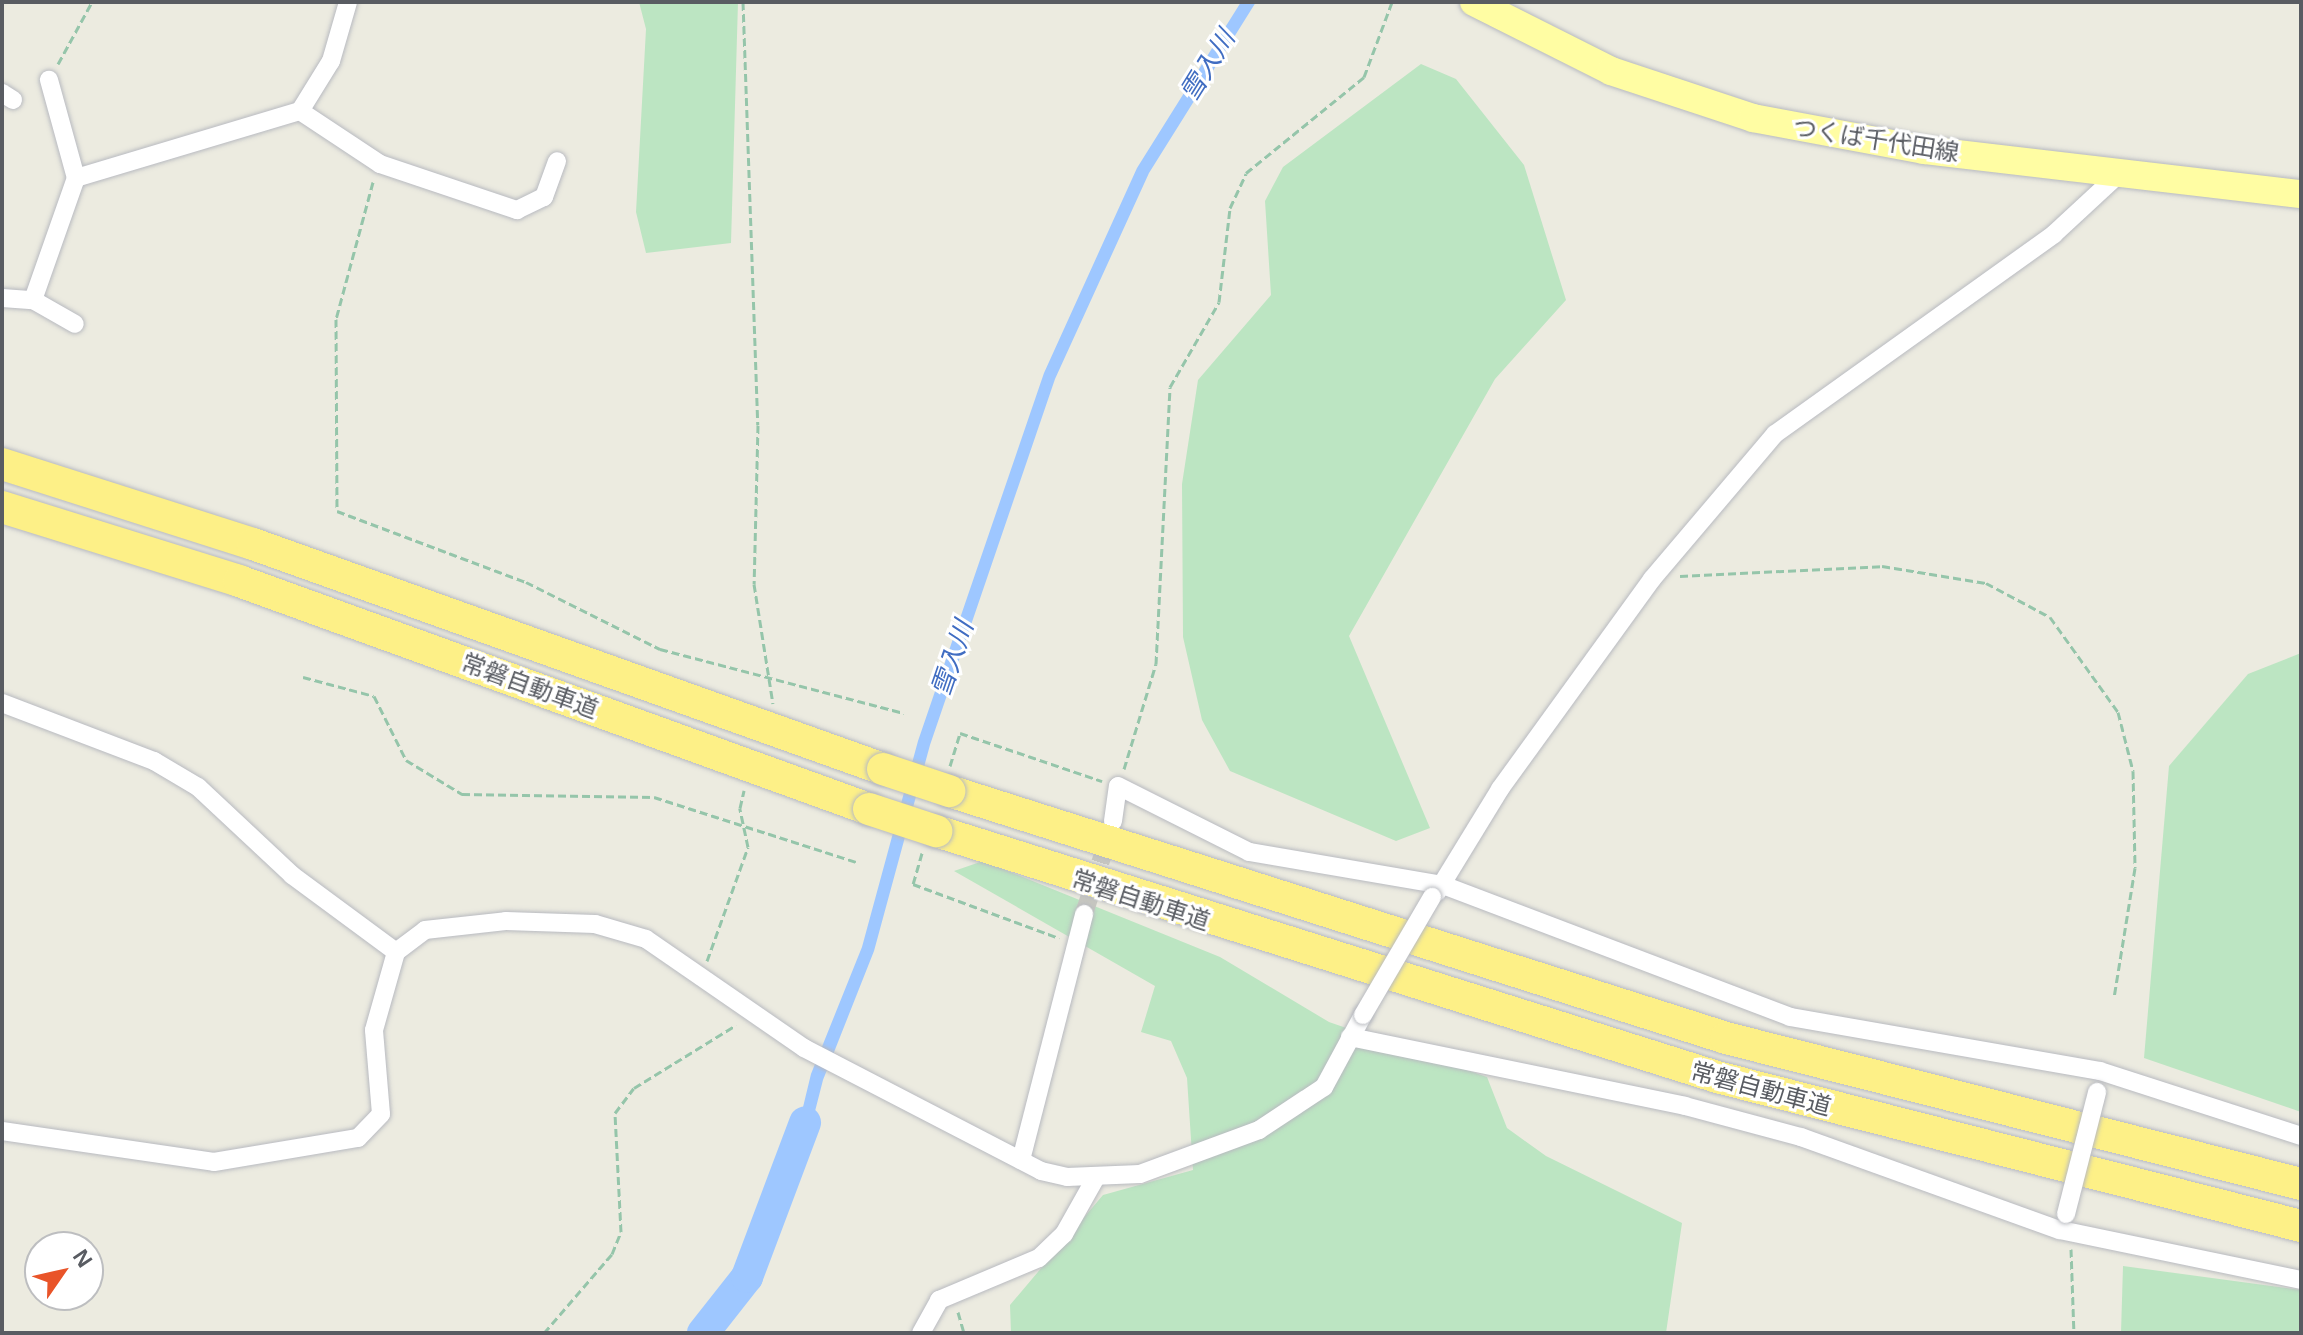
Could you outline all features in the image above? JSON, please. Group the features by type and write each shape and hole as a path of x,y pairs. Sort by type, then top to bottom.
{"highway":[{"path":"2,443 108,496"},
{"name":"常磐自動車道","path":"2,464 108,496 949,791 1726,1038 2301,1184"},
{"name":"常磐自動車道","path":"2,507 239,581 869,809 1717,1077 2301,1226"}],"main road":[{"name":"つくば千代田線","path":"1474,2 1611,71 1753,118 1924,150 2301,194"}],"street":[{"path":"76,178 300,111 331,61 348,2"},
{"path":"33,300 76,178 49,80"},
{"path":"300,111 380,164 517,210 544,197 557,161"},
{"path":"2,1131 214,1162 358,1138 381,1114 374,1030 396,952 425,930 506,921 595,924 646,939 804,1048 1021,1160 1095,1179 1168,1166 1259,1130 1324,1087 1350,1037 1500,789 1652,579 1775,434 2054,234 2121,172"},
{"path":"2,298 33,300 75,324"},
{"path":"2,703 154,761 198,787 292,875 396,952"},
{"path":"1113,821 1118,786 1249,852 1438,891 1790,1017 2100,1071 2301,1136"},
{"path":"1021,1160 1084,914"},
{"path":"1350,1037 1801,1137 2066,1226 2301,1280"},
{"path":"2066,1226 2100,1071"},
{"path":"921,1333 939,1300 1039,1258 1064,1234 1095,1179"}],"path":[{"path":"49,80 92,2"},
{"path":"743,2 758,425 754,584 773,704"},
{"path":"1118,786 1156,664 1170,387 1219,302 1230,208 1246,173 1364,77 1392,2"},
{"path":"380,164 357,222 336,319 337,511 526,582 660,649 770,673 904,713"},
{"path":"1652,579 1882,566 1986,583 2050,617 2118,712 2133,771 2135,868 2114,998"},
{"path":"303,677 374,696 406,760 462,794 654,797 746,824 856,862"},
{"path":"700,979 748,847 744,790"},
{"path":"544,1333 612,1254 621,1232 615,1113 634,1088 677,1057 754,1016"},
{"path":"2066,1226 2074,1333"},
{"path":"953,1296 964,1333"}],"green space":[{"path":"639,2 738,2 731,243 646,253 636,212 646,29"},
{"path":"1421,64 1456,79 1524,165 1566,300 1495,379 1349,636 1430,828 1396,841 1230,771 1202,720 1183,637 1182,484 1198,380 1271,295 1265,201 1283,167"},
{"path":"2301,653 2301,1112 2144,1058 2169,766 2248,674"},
{"path":"983,861 1220,957 1329,1022 1487,1077 1507,1128 1546,1156 1682,1223 1666,1333 1011,1333 1010,1305 1103,1195 1193,1170 1187,1078 1171,1041 1141,1032 1155,986 954,871"},
{"path":"2123,1266 2301,1290 2301,1333 2121,1333"}],"water":[{"path":"1241,2 1256,2 1149,173 1055,379 930,745 874,951 823,1080 801,1166 790,1161 811,1074 862,947 918,741 1044,373 1137,168"}],"waterway":[{"name":"雪入川","path":"703,1333 747,1277 805,1123"}],"tunnel":[{"path":"1084,914 1109,835"}]}
